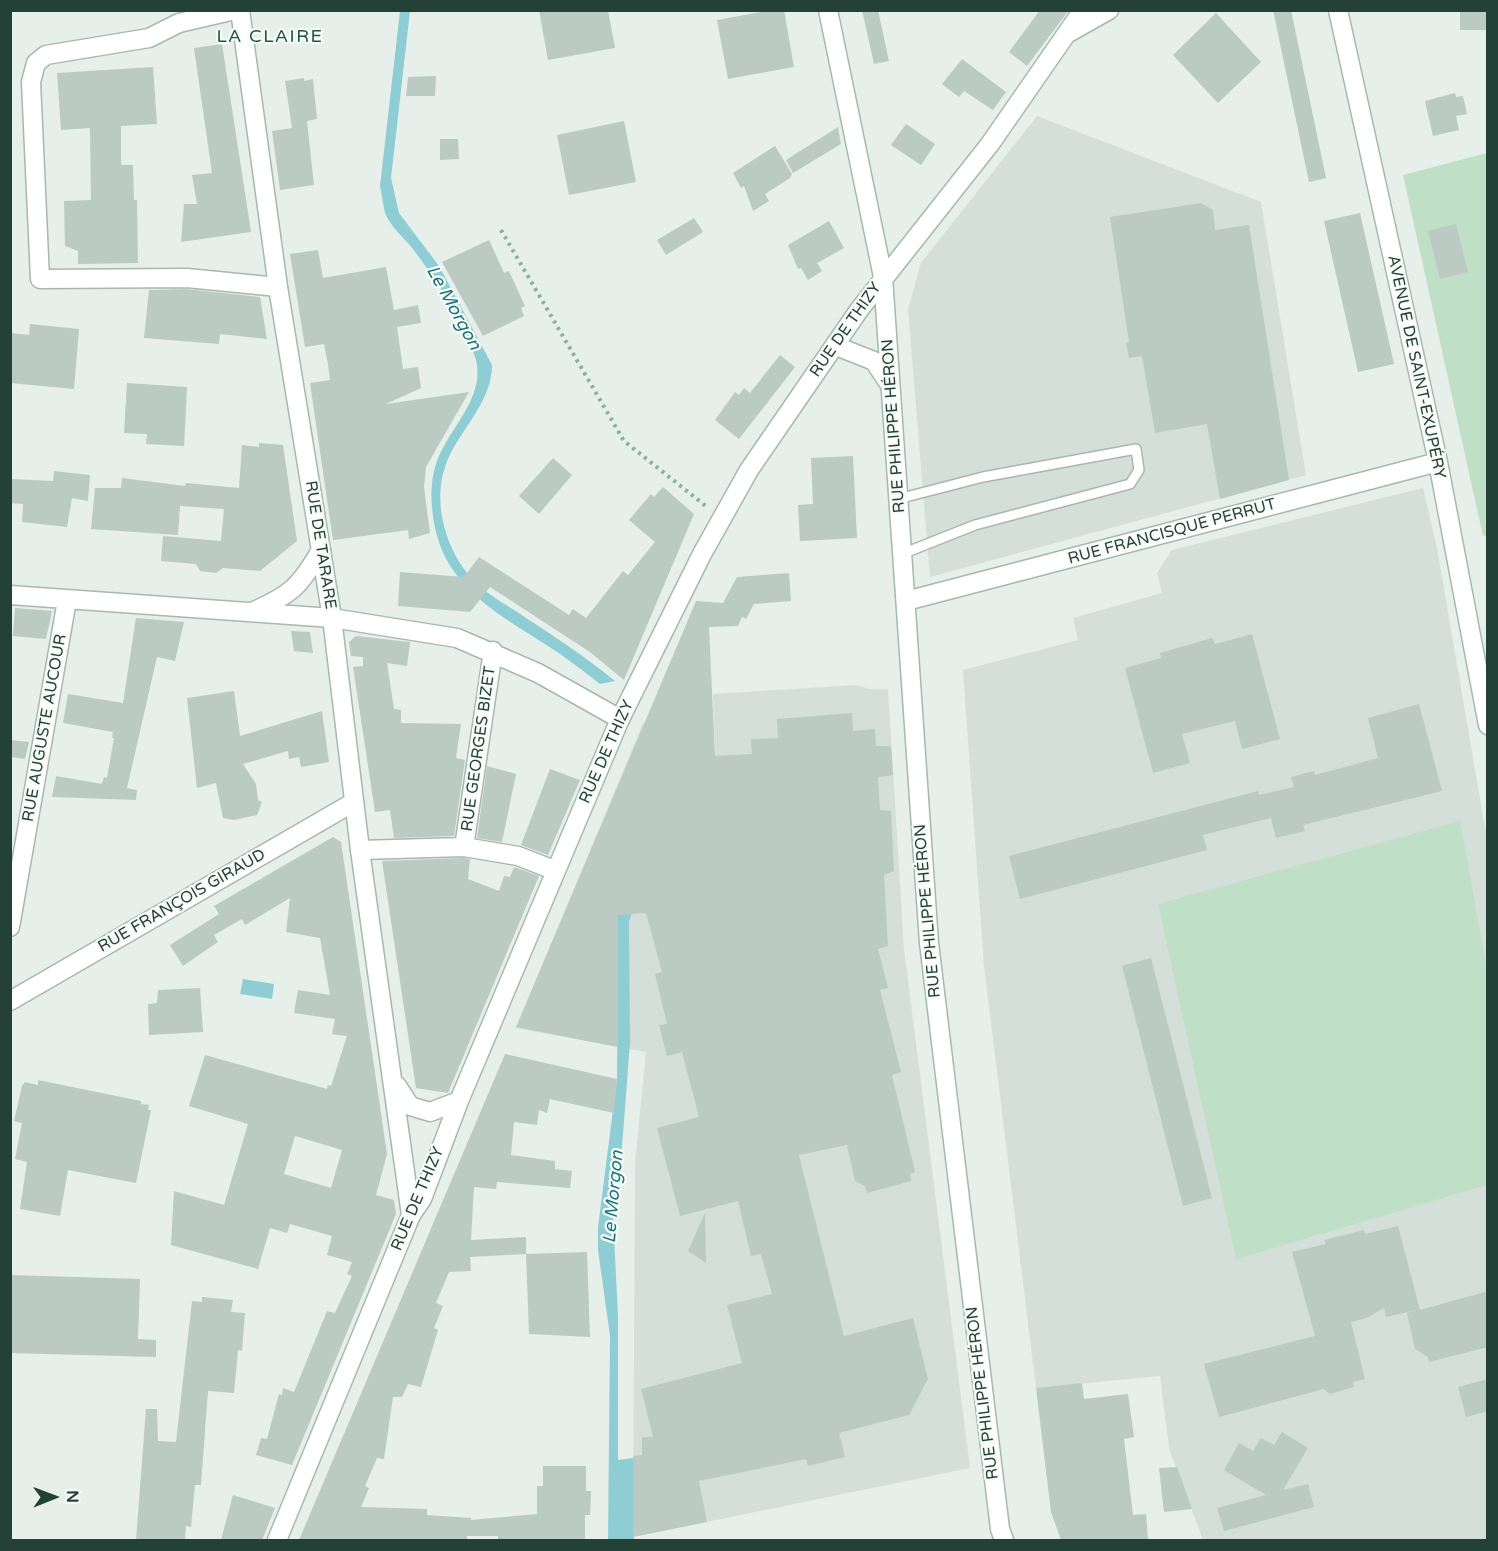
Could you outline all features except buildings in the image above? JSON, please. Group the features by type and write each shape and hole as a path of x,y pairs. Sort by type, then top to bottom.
{"street":[{"path":"234,10 179,23 149,38 46,55 36,63 31,82 40,279 187,278 278,287"},
{"name":"RUE DE TARARE","path":"240,10 278,287 332,618 360,850 411,1215"},
{"name":"RUE PHILIPPE HÉRON","path":"828,10 883,278 929,943 994,1484 1000,1529 1004,1540"},
{"name":"RUE DE THIZY","path":"277,1540 411,1215 422,1199 459,1101 554,870 620,720 722,518 749,470 883,278 990,144 1083,10"},
{"name":"RUE DE THIZY","path":"1066,34 1109,10"},
{"name":"AVENUE DE SAINT-EXUPÉRY","path":"1338,10 1438,462 1488,725"},
{"path":"836,346 874,361 891,387"},
{"name":"RUE FRANCISQUE PERRUT","path":"906,602 1438,462"},
{"path":"252,612 279,600 304,580 321,550"},
{"path":"10,595 332,618 457,638 493,651 557,683 620,720"},
{"name":"RUE AUGUSTE AUCOUR","path":"10,927 67,600"},
{"name":"RUE GEORGES BIZET","path":"464,847 493,651"},
{"name":"RUE FRANÇOIS GIRAUD","path":"10,1001 354,802"},
{"path":"360,850 464,847 518,856 554,870"},
{"name":"RUE DE TARARE","path":"394,1081 410,1106 430,1112 459,1101"}],"lane":[{"path":"898,499 983,477 1136,449 1138,470 1130,484 975,525 902,554"}],"path":[{"path":"501,230 624,441 722,518"}],"shaded area":[{"path":"1037,116 1261,202 1306,475 930,577 908,309 921,263"},
{"path":"1423,488 1437,548 1487,840 1487,1540 1203,1540 1169,1448 1160,1376 1036,1388 984,966 963,670 1078,640 1073,618 1162,593 1157,573 1172,550"},
{"path":"856,685 870,689 888,689 904,949 970,1468 633,1537 635,1163 646,1052 516,1028 643,723 715,750 713,694"}],"green space":[{"path":"1487,153 1488,535 1483,536 1403,175"},
{"path":"1460,821 1487,970 1487,1185 1236,1259 1158,904"}],"water":[{"path":"400,11 410,11 391,178 399,213 439,266 492,365 486,393 450,454 445,467 440,497 445,528 456,557 474,581 572,648 615,681 600,684 559,653 486,605 456,574 444,555 436,533 431,499 435,468 440,453 469,405 478,372 471,345 458,316 413,249 390,223 384,210 380,186"},
{"name":"Le Morgon","path":"635,901 629,922 630,1043 622,1147 613,1215 618,1317 618,1460 634,1458 634,1540 608,1540 610,1336 598,1250 598,1227 617,1079 618,915"},
{"path":"243,979 274,984 272,999 240,994"}],"district":[{"name":"LA CLAIRE","path":"270,37"}]}
